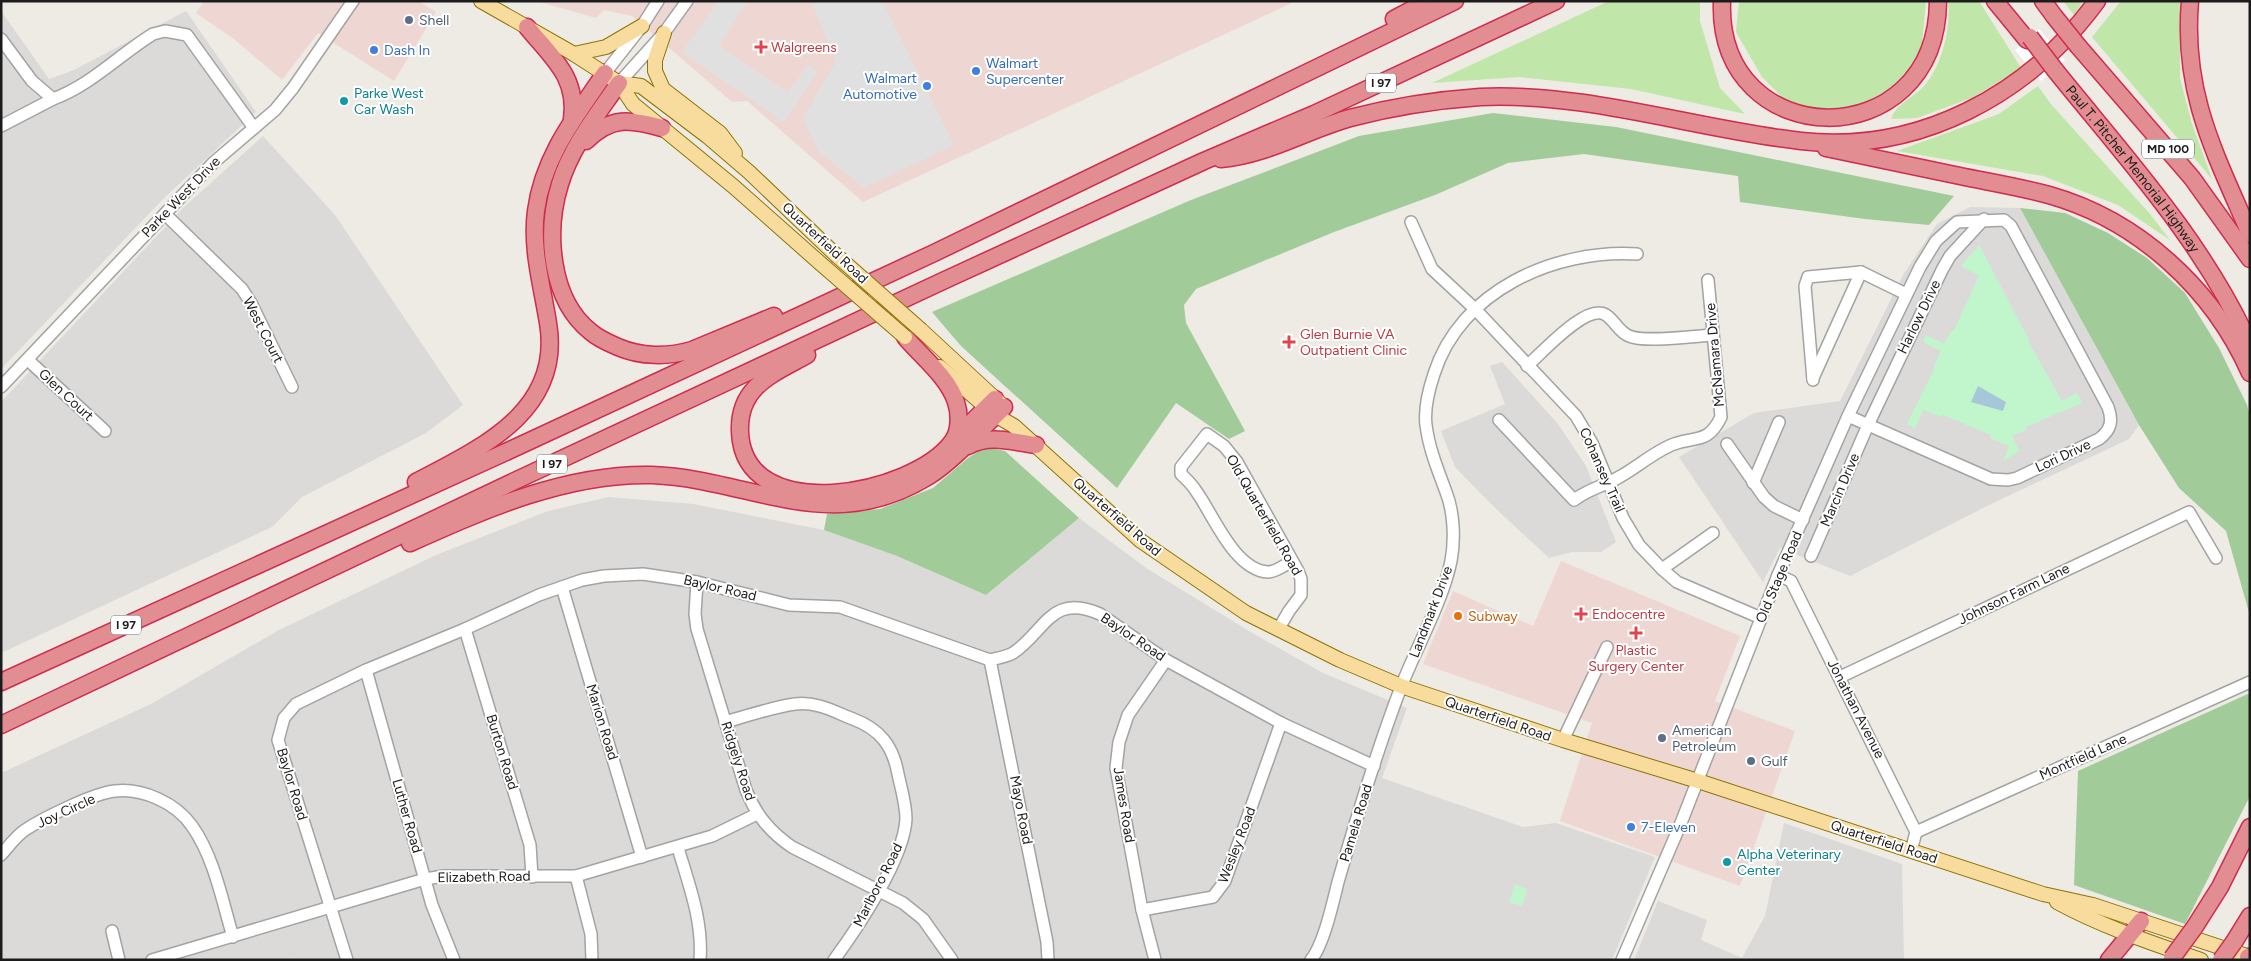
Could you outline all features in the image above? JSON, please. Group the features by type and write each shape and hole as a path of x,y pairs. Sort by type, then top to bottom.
{"highway":[{"path":"1138,154 1428,1"},
{"name":"I 97","path":"1,682 499,455 932,254 1455,1"},
{"name":"I 97","path":"1,725 519,479 945,280 1204,161 1314,114 1556,1"},
{"path":"1722,1 1721,22 1726,44 1735,64 1747,81 1780,107 1800,115 1838,118 1858,115 1876,107 1898,94 1915,76 1927,56 1934,35 1938,1"},
{"path":"1995,1 2029,39"},
{"path":"2006,1 2029,39"},
{"name":"MD 100","path":"2043,1 2078,46 2192,178 2250,259"},
{"path":"1204,161 1243,157 1349,118 1436,102 1481,97 1569,101 1803,141 1856,141 1920,130 1983,104 2016,84 2079,26 2097,1"},
{"path":"2190,1 2188,44 2196,99 2204,126 2250,234"},
{"path":"527,27 568,80 574,102 571,122"},
{"name":"Paul T. Pitcher Memorial Highway","path":"2029,39 2189,237 2231,306 2250,345"},
{"path":"250,568 474,450 498,435 530,405 540,388 547,368 550,348 549,326 535,256 536,212 544,171 554,148 605,73"},
{"path":"619,83 570,157 560,185 554,211 552,238 558,278 565,299 581,322 591,332 624,349 641,354 680,354 932,254"},
{"path":"570,157 594,134 612,123 621,121 640,122 662,128"},
{"path":"1753,133 2050,195 2108,219 2163,256 2185,277 2226,327 2250,373"},
{"path":"945,280 760,382 749,394 743,407 740,422 740,438 748,458 760,474 773,484 816,494 858,490 903,477 942,452 956,446 986,439 1036,445"},
{"path":"904,337 954,395 959,412 956,446"},
{"path":"160,651 459,522 508,503 572,483 597,478 653,475 709,483 790,501 838,505 861,502 909,487 930,475 995,407"},
{"path":"2172,959 2220,887 2250,827"},
{"path":"2221,960 2250,916"},
{"path":"2109,960 2141,921"}],"main road":[{"name":"Quarterfield Road","path":"481,1 574,54 619,83 633,104 733,186 904,337 995,407"},
{"path":"574,54 606,47 642,26"},
{"path":"664,33 655,60 655,71 663,89 720,133 749,172"},
{"name":"Quarterfield Road","path":"619,83 641,86 749,172 836,255 921,330 1014,426 1141,541 1246,613 1340,660 1401,686 2043,894 2093,905 2249,958"},
{"name":"Quarterfield Road","path":"2043,894 2088,919 2201,960"}],"street":[{"name":"Parke West Drive","path":"1,387 212,163 275,110 293,88 353,1"},
{"path":"605,73 642,26 658,1"},
{"path":"619,83 664,33 687,1"},
{"path":"1,126 70,92 153,34 165,31 186,35 254,128"},
{"path":"1,39 32,81 53,99"},
{"name":"West Court","path":"165,214 242,289 251,303 292,387"},
{"name":"Harlow Drive","path":"1868,425 1942,270 1950,256 1984,219"},
{"name":"Lori Drive","path":"1848,416 1991,479 2002,481 2017,478 2099,439 2108,429 2111,423 2108,407 2011,226 2004,220 1971,220"},
{"name":"Old Stage Road","path":"1622,960 1698,781 1778,576 1848,416 1906,294 1936,241 1957,222 1971,220"},
{"name":"Cohansey Trail","path":"1411,222 1432,269 1475,309 1576,416 1592,444 1627,525 1639,545 1677,582 1761,618"},
{"name":"Landmark Drive","path":"1401,686 1446,580 1453,543 1447,493 1434,460 1425,423 1429,390 1444,349 1456,330 1483,300 1549,265 1617,253 1637,254"},
{"path":"1861,272 1813,380 1805,286 1808,277 1861,272 1906,294"},
{"name":"McNamara Drive","path":"1499,420 1574,500 1586,491 1619,478 1673,444 1701,439 1716,427 1721,417 1708,280"},
{"path":"1528,366 1582,317 1596,312 1606,315 1628,336 1640,338 1713,335"},
{"name":"Glen Court","path":"28,360 105,431"},
{"path":"1753,483 1779,422"},
{"name":"Marcin Drive","path":"1811,556 1868,425"},
{"name":"Old Quarterfield Road","path":"1278,630 1288,612 1301,595 1301,579 1292,561 1237,462 1224,446 1206,434 1181,467 1181,474 1197,491 1230,547 1254,567 1264,571 1274,571 1292,561"},
{"path":"1727,444 1753,483 1774,506 1802,520"},
{"name":"Johnson Farm Lane","path":"1840,677 2189,512 2216,558"},
{"path":"1662,569 1713,533"},
{"name":"Baylor Road","path":"347,960 278,740 284,718 296,704 366,670 465,629 539,595 589,579 625,573 643,574 697,582 789,604 840,607 990,660 1013,653 1051,615 1060,611 1081,608 1100,614 1166,660 1281,723 1374,766"},
{"name":"Jonathan Avenue","path":"1778,576 1791,581 1916,832"},
{"name":"Ridgely Road","path":"697,582 695,614 697,629 746,790 757,814 778,838 792,847 903,903 923,920 952,960"},
{"name":"Marion Road","path":"562,587 642,857"},
{"name":"Burton Road","path":"465,629 530,845 532,877"},
{"path":"1563,740 1607,647"},
{"name":"Mayo Road","path":"990,660 1047,942 1048,960"},
{"name":"James Road","path":"1155,960 1142,910 1116,768 1119,742 1128,715 1166,660"},
{"name":"Luther Road","path":"366,670 432,905 454,960"},
{"name":"Montfield Lane","path":"1916,832 2250,682"},
{"name":"Pamela Road","path":"1314,959 1401,686"},
{"name":"Marlboro Road","path":"725,722 795,704 815,704 864,723 886,740 891,750 898,771 906,820 902,841 895,860 858,928 834,960"},
{"name":"Wesley Road","path":"1142,910 1213,897 1225,881 1281,723"},
{"name":"Joy Circle","path":"1,855 23,831 90,797 116,791 140,793 166,802 191,824 206,849 233,936"},
{"name":"Elizabeth Road","path":"152,960 425,879 444,876 576,876 678,848 731,829 757,814"},
{"path":"1911,851 1916,832"},
{"path":"678,848 698,916 702,941 700,960"},
{"path":"576,876 591,934 592,960"},
{"path":"112,931 119,960"}],"shaded area":[{"path":"204,1 418,1 436,12 394,81 318,33 282,80 234,39 196,13"},
{"path":"536,1 1296,1 863,202 747,101 732,102 632,16 604,10 596,18"},
{"path":"718,1 748,1 719,46 788,93 808,64 818,72 783,122 682,52"},
{"path":"811,1 882,1 954,145 864,188 818,151 803,118 836,61"},
{"path":"1,11 49,79 74,70 186,11 256,112 162,200 1,369"},
{"path":"263,136 335,215 463,405 426,433 302,497 272,527 1,653 1,402 183,208"},
{"path":"1970,207 2020,208 2139,425 2129,439 1989,505 1850,576 1780,548 1763,582 1679,457 1754,413 1840,401 1903,275 1937,224"},
{"path":"1502,362 1558,424 1586,466 1616,542 1601,552 1572,552 1549,558 1493,506 1455,467 1441,431 1505,404 1490,366"},
{"path":"609,497 693,504 824,530 897,556 986,595 1079,518 1146,568 1254,634 1323,673 1407,708 1382,778 1523,827 1556,823 1655,857 1612,960 291,960 290,958 286,960 1,960 1,773 151,704 279,630 436,555 548,511"},
{"path":"1561,561 1740,636 1715,701 1795,731 1740,886 1560,821 1592,723 1423,664 1453,591 1533,626"},
{"path":"1784,823 1902,864 1904,960 1634,960 1658,901 1707,920 1701,940 1742,958 1765,916"}],"green space":[{"path":"1609,1 1700,1 1700,21 1720,88 1745,114 1631,89 1519,77 1432,83"},
{"path":"1739,1 1926,1 1922,45 1908,71 1890,89 1867,102 1843,109 1818,109 1785,100 1762,77 1736,32"},
{"path":"1948,1 1979,1 2021,68 1974,97 1917,118 1891,119 1901,105 1924,86 1936,68 1944,46 1949,12"},
{"path":"2063,1 2083,1 2074,15"},
{"path":"2121,1 2180,1 2180,78 2192,124 2212,179 2092,37"},
{"path":"2038,86 2050,103 2150,214 2170,240 2118,205 2043,176 1897,151 1999,114"},
{"path":"1493,113 1616,127 1954,196 1929,225 1865,219 1740,202 1738,176 1584,154 1508,163 1435,195 1334,232 1196,289 1184,305 1186,323 1245,431 1229,439 1176,403 1117,488 961,346 932,312 1191,200 1359,136"},
{"path":"2020,208 2065,213 2108,233 2147,258 2185,293 2219,348 2247,405 2250,416 2250,616 2226,531 2179,488 2139,425"},
{"path":"1979,245 2028,341 2062,401 2077,393 2082,403 2026,427 2026,430 2012,436 2019,451 2003,461 2009,446 1990,438 1991,435 1943,415 1942,417 1923,410 1915,428 1907,424 1941,351 1923,342 1926,335 1944,344 1952,330 1954,330 1979,276 1961,266"},
{"path":"985,447 1005,451 1079,518 986,595 897,556 824,530 827,514 880,509 933,488 968,458"},
{"path":"2250,693 2250,796 2185,924 2074,885 2078,771"},
{"path":"1515,884 1527,889 1522,906 1509,902"}],"water":[{"path":"1978,386 2006,402 2003,411 1971,402"}],"pier":[{"path":"2039,29 2065,60 2041,81 2015,50"}],"place":[{"name":"Shell","path":"409,20"},
{"name":"Walgreens","path":"761,47"},
{"name":"Dash In","path":"374,50"},
{"name":"Walmart Supercenter","path":"976,71"},
{"name":"Walmart Automotive","path":"927,86"},
{"name":"Parke West Car Wash","path":"344,101"},
{"name":"Glen Burnie VA Outpatient Clinic","path":"1289,342"},
{"name":"Endocentre","path":"1581,614"},
{"name":"Subway","path":"1458,616"},
{"name":"Plastic Surgery Center","path":"1636,633"},
{"name":"American Petroleum","path":"1662,738"},
{"name":"Gulf","path":"1751,761"},
{"name":"7-Eleven","path":"1631,827"},
{"name":"Alpha Veterinary Center","path":"1727,862"}]}
